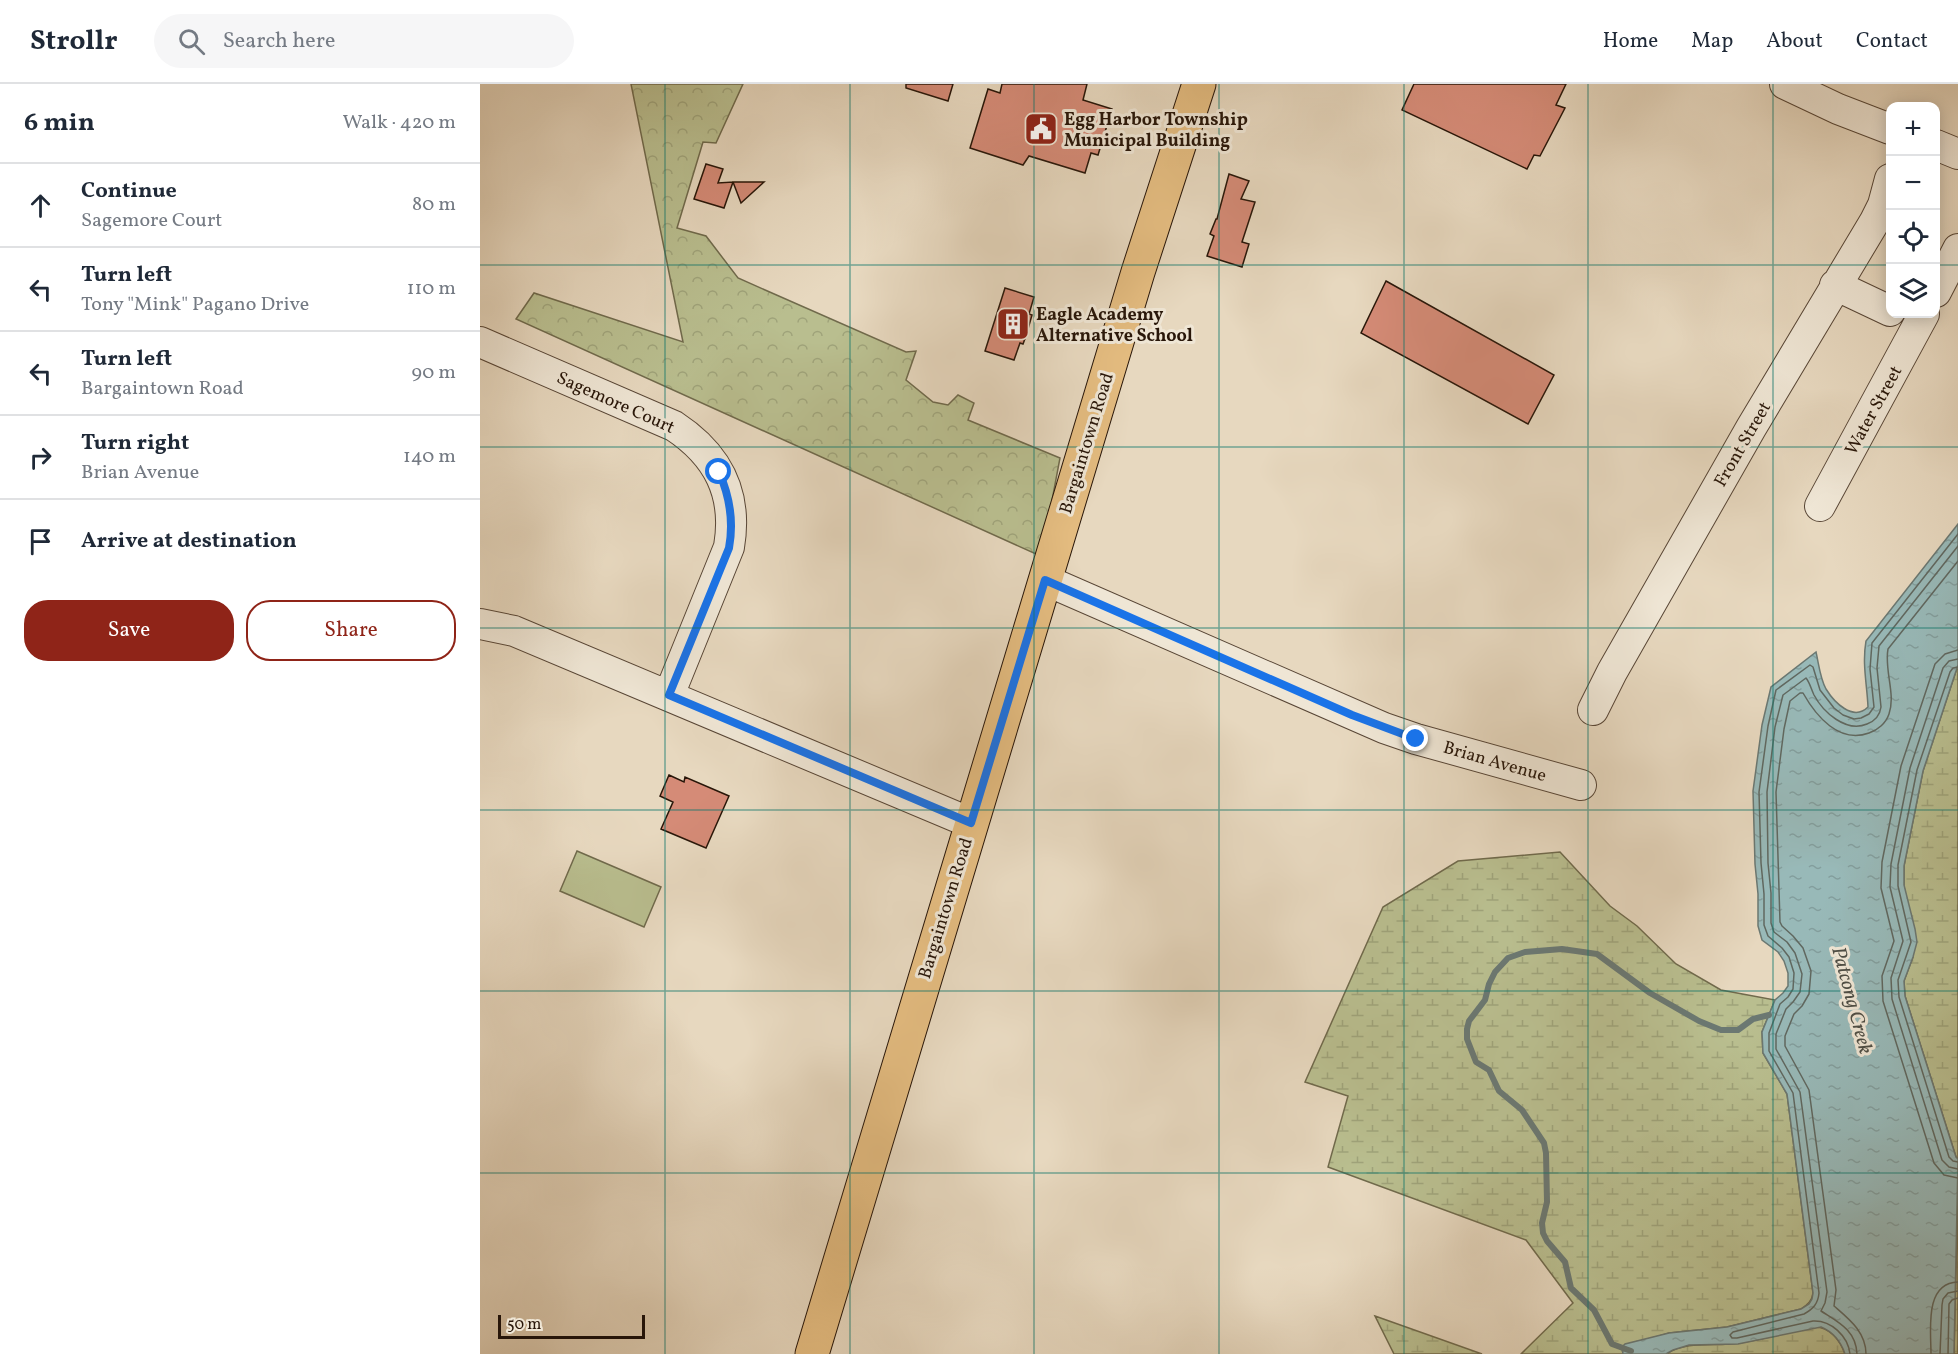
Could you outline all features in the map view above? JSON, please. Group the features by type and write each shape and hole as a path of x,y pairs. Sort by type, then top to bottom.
{"main road":[{"name":"Bargaintown Road","path":"812,1354 1138,272 1199,84"}],"street":[{"path":"1785,84 1838,109 1886,127"},
{"path":"1940,147 1958,154"},
{"name":"Front Street","path":"1593,710 1665,578 1879,213 1886,191"},
{"path":"1940,283 1958,249"},
{"path":"1835,285 1886,309"},
{"name":"Water Street","path":"1820,506 1904,354 1913,318"},
{"name":"Sagemore Court","path":"480,342 662,420 693,440 717,467 730,506 732,525 729,548 669,695"},
{"name":"Brian Avenue","path":"1045,580 1384,728 1581,785"},
{"path":"480,624 514,631 971,823"}],"green space":[{"path":"631,84 743,84 716,143 703,142 677,228 706,236 738,278 906,352 916,351 906,380 933,402 948,405 958,395 974,403 968,420 1060,458 1050,511 1036,554 516,319 534,293 683,342"},
{"path":"1958,665 1958,1159 1905,996 1904,981 1913,957 1904,885 1904,866 1923,771"},
{"path":"577,851 661,887 644,927 560,891"},
{"path":"1560,852 1610,906 1637,926 1676,964 1721,990 1775,1000 1762,1032 1763,1053 1787,1094 1813,1293 1809,1302 1801,1309 1727,1327 1669,1333 1622,1347 1623,1354 1521,1354 1573,1303 1526,1240 1328,1167 1348,1096 1305,1082 1383,907 1458,861"},
{"path":"1958,1184 1958,1354 1954,1354"},
{"path":"1375,1316 1482,1354 1394,1354"},
{"path":"1815,1327 1825,1329 1834,1335 1845,1354 1666,1354 1683,1347 1740,1343"}],"water":[{"name":"Patcong Creek","path":"1958,524 1958,665 1923,771 1904,866 1904,885 1917,942 1904,981 1905,996 1958,1159 1954,1354 1845,1354 1836,1338 1821,1327 1738,1344 1689,1345 1666,1354 1623,1354 1622,1347 1625,1344 1669,1333 1727,1327 1801,1309 1812,1299 1787,1094 1763,1053 1762,1032 1775,1000 1788,986 1788,973 1778,952 1762,940 1758,926 1753,791 1762,725 1771,687 1816,652 1824,685 1834,699 1850,711 1862,711 1868,707 1866,641"}],"building":[{"path":"906,84 953,84 948,101 906,88"},
{"name":"Egg Harbor Township Municipal Building","path":"1002,84 1087,84 1083,100 1112,109 1098,155 1091,153 1085,173 1029,156 1023,165 970,148 988,89 1000,93"},
{"path":"1414,84 1566,84 1556,105 1565,108 1540,156 1534,155 1527,169 1402,110"},
{"path":"706,164 723,169 718,183 733,182 724,208 694,199"},
{"path":"1229,174 1249,181 1241,199 1255,202 1242,242 1249,244 1242,267 1207,256 1214,236 1210,234 1217,219"},
{"path":"733,182 764,182 741,203"},
{"path":"1386,281 1554,375 1528,424 1361,333"},
{"name":"Eagle Academy Alternative School","path":"1005,288 1034,297 1026,336 1023,344 1020,343 1014,360 985,351"},
{"path":"669,775 684,782 685,777 729,796 706,848 661,829 673,802 660,796"}],"waterway":[{"path":"1631,1351 1612,1344 1594,1310 1571,1288 1565,1262 1543,1233 1542,1223 1547,1202 1544,1143 1522,1110 1499,1091 1489,1070 1476,1062 1467,1039 1469,1021 1485,1000 1495,972 1508,958 1525,952 1562,949 1597,954 1650,993 1699,1021 1721,1030 1738,1030 1753,1019 1769,1015"}],"place":[{"name":"Egg Harbor Township Municipal Building","path":"1041,129"},
{"name":"Eagle Academy Alternative School","path":"1013,324"}],"route":[{"path":"719,472 727,492 732,519 728,553 669,695 971,823 1045,580 1352,715 1416,739"}]}
